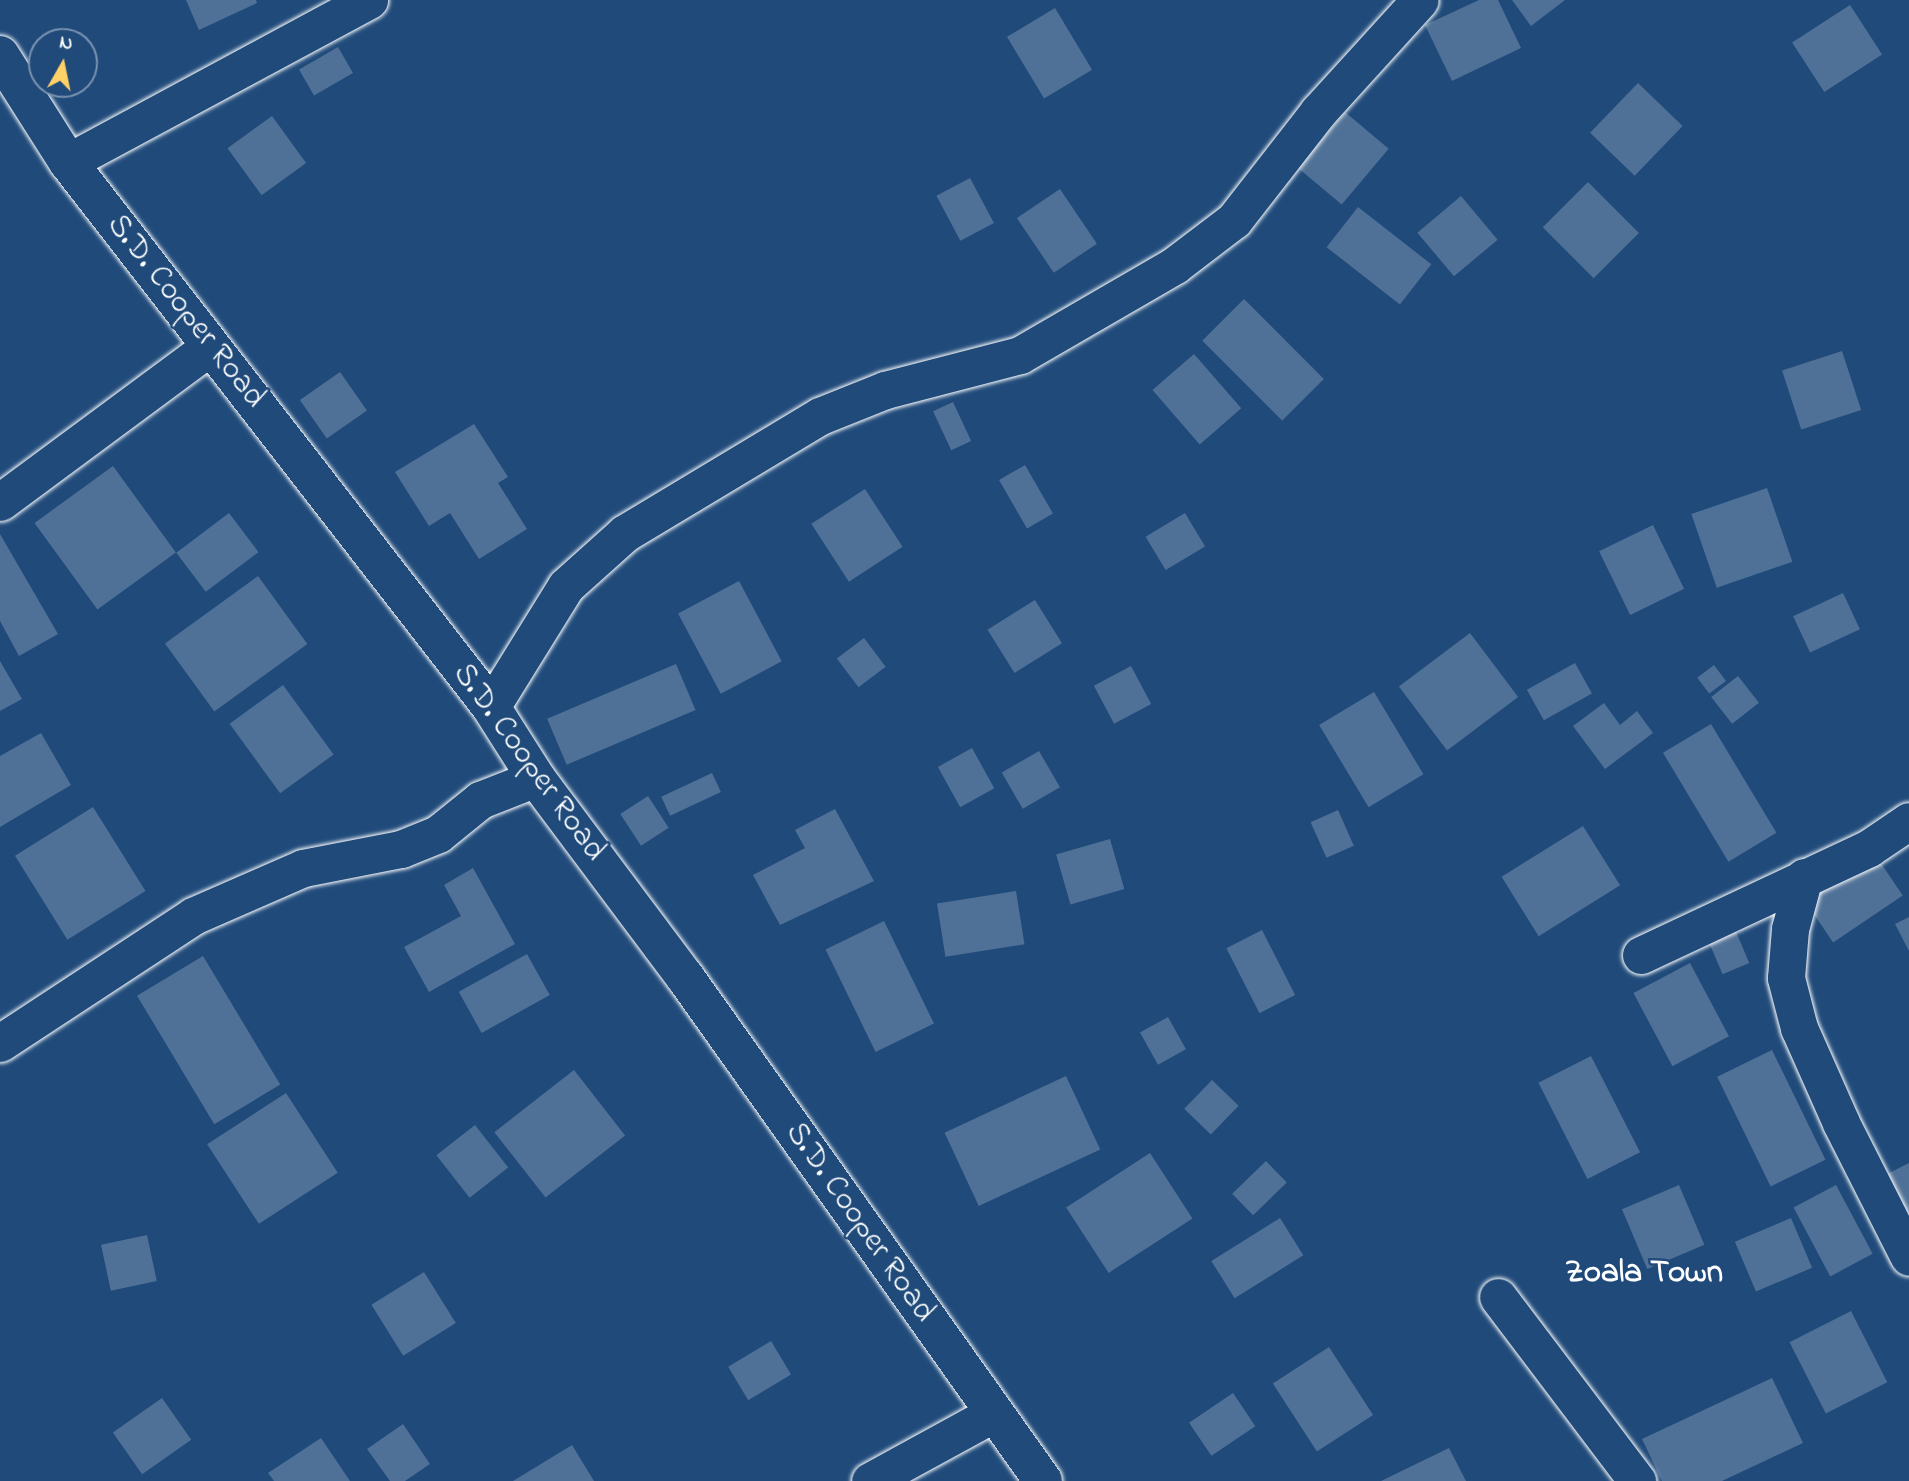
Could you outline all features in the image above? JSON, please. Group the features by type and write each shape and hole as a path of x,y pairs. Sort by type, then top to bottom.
{"street":[{"path":"68,162 369,0"},
{"path":"491,707 566,586 625,533 820,416 885,390 1020,355 1175,265 1234,220 1318,112 1420,0"},
{"name":"S.D. Cooper Road","path":"0,55 68,162 491,707 536,778 685,977 1043,1481"},
{"path":"0,502 211,346"},
{"path":"0,1043 193,916 303,868 401,849 438,834 480,800 536,778"},
{"path":"1641,955 1868,848 1909,821"},
{"path":"1804,877 1790,929 1786,978 1800,1028 1841,1123 1909,1257"},
{"path":"1497,1297 1637,1481"},
{"path":"870,1481 994,1413"}],"building":[{"path":"186,0 256,0 257,3 199,30"},
{"path":"1479,0 1498,0 1521,48 1452,81 1425,25"},
{"path":"1512,0 1565,0 1531,26"},
{"path":"1850,5 1882,54 1824,92 1792,43"},
{"path":"1055,8 1092,70 1044,99 1007,37"},
{"path":"338,47 353,73 314,95 299,70"},
{"path":"1638,83 1683,126 1635,176 1590,133"},
{"path":"1345,112 1389,149 1342,205 1298,168"},
{"path":"272,116 306,163 262,195 228,148"},
{"path":"970,178 994,223 960,241 936,196"},
{"path":"1588,182 1639,233 1594,278 1543,227"},
{"path":"1060,189 1097,244 1054,273 1017,218"},
{"path":"1461,196 1498,240 1454,276 1417,233"},
{"path":"1358,207 1431,264 1400,304 1327,247"},
{"path":"1244,299 1324,379 1282,421 1202,341"},
{"path":"1842,351 1861,410 1801,429 1782,370"},
{"path":"1194,354 1241,408 1200,444 1152,390"},
{"path":"340,372 367,411 327,439 300,400"},
{"path":"953,402 971,441 951,450 933,411"},
{"path":"474,424 508,477 498,483 527,529 479,559 450,513 429,526 395,472"},
{"path":"1025,465 1053,513 1027,528 999,480"},
{"path":"113,466 176,553 97,610 35,523"},
{"path":"1767,488 1792,562 1717,588 1691,514"},
{"path":"865,489 903,547 849,582 811,524"},
{"path":"229,513 258,552 206,592 176,553"},
{"path":"1185,513 1205,546 1166,570 1146,537"},
{"path":"1653,525 1684,589 1630,615 1599,551"},
{"path":"0,534 58,634 19,656 0,621"},
{"path":"258,576 307,644 214,712 165,644"},
{"path":"739,581 782,661 721,694 678,613"},
{"path":"1843,593 1860,629 1810,652 1793,616"},
{"path":"1035,600 1062,643 1015,673 988,630"},
{"path":"1470,633 1518,697 1447,750 1399,687"},
{"path":"864,638 886,667 859,687 837,658"},
{"path":"0,661 22,699 0,711"},
{"path":"1575,663 1592,694 1544,720 1527,690"},
{"path":"676,664 696,710 567,765 547,719"},
{"path":"1714,665 1726,681 1709,694 1697,678"},
{"path":"1131,666 1151,704 1114,724 1094,686"},
{"path":"1738,676 1759,703 1732,724 1711,697"},
{"path":"283,685 334,755 280,793 230,724"},
{"path":"1374,692 1423,774 1369,807 1319,725"},
{"path":"1604,703 1620,725 1637,711 1653,733 1605,769 1573,726"},
{"path":"1711,724 1776,833 1728,862 1663,753"},
{"path":"41,733 71,785 0,827 0,756"},
{"path":"972,748 994,788 960,807 938,767"},
{"path":"1039,751 1060,787 1023,809 1002,772"},
{"path":"712,773 721,792 670,816 661,797"},
{"path":"648,796 669,828 641,846 620,814"},
{"path":"93,807 145,891 67,940 15,856"},
{"path":"835,809 874,881 780,925 753,875 805,848 795,830"},
{"path":"1338,810 1354,846 1326,858 1311,822"},
{"path":"1583,826 1620,885 1539,936 1502,877"},
{"path":"1110,839 1124,889 1071,904 1056,854"},
{"path":"1872,850 1903,896 1833,943 1802,897"},
{"path":"473,868 515,944 429,992 404,947 461,916 444,885"},
{"path":"1016,891 1024,944 945,957 937,904"},
{"path":"1909,917 1909,951 1895,924"},
{"path":"884,921 934,1023 876,1052 826,949"},
{"path":"1734,927 1749,963 1723,974 1707,938"},
{"path":"1262,930 1295,995 1260,1013 1226,948"},
{"path":"527,954 550,995 482,1033 459,992"},
{"path":"203,956 280,1085 214,1124 137,996"},
{"path":"1690,963 1729,1036 1672,1066 1633,993"},
{"path":"1168,1017 1186,1049 1158,1065 1140,1033"},
{"path":"1772,1050 1825,1160 1771,1186 1717,1077"},
{"path":"1591,1056 1640,1152 1587,1179 1538,1083"},
{"path":"574,1070 625,1135 546,1198 494,1132"},
{"path":"1066,1076 1100,1149 979,1206 945,1133"},
{"path":"1212,1080 1239,1106 1211,1134 1184,1109"},
{"path":"286,1093 338,1173 259,1224 207,1144"},
{"path":"475,1125 508,1168 470,1198 436,1155"},
{"path":"1150,1153 1192,1218 1109,1273 1066,1207"},
{"path":"1266,1161 1287,1183 1253,1215 1232,1194"},
{"path":"1909,1163 1909,1226 1883,1176"},
{"path":"1679,1185 1704,1245 1647,1269 1622,1209"},
{"path":"1836,1185 1873,1254 1830,1276 1794,1208"},
{"path":"1280,1218 1303,1255 1235,1298 1211,1261"},
{"path":"1791,1218 1812,1268 1756,1292 1735,1242"},
{"path":"147,1235 157,1281 111,1291 101,1245"},
{"path":"424,1272 456,1323 403,1356 371,1305"},
{"path":"1851,1311 1887,1382 1826,1414 1790,1342"},
{"path":"771,1341 791,1374 748,1400 728,1367"},
{"path":"1329,1347 1373,1415 1317,1451 1273,1383"},
{"path":"1772,1378 1803,1443 1722,1481 1662,1481 1642,1439"},
{"path":"1233,1393 1255,1426 1211,1456 1189,1423"},
{"path":"162,1398 191,1440 142,1474 113,1432"},
{"path":"403,1424 430,1464 405,1481 390,1481 367,1449"},
{"path":"321,1438 350,1481 274,1481 268,1473"},
{"path":"572,1445 594,1481 513,1481"},
{"path":"1449,1448 1466,1481 1381,1481"}],"district":[{"name":"Zoala Town","path":"1644,1274"}]}
